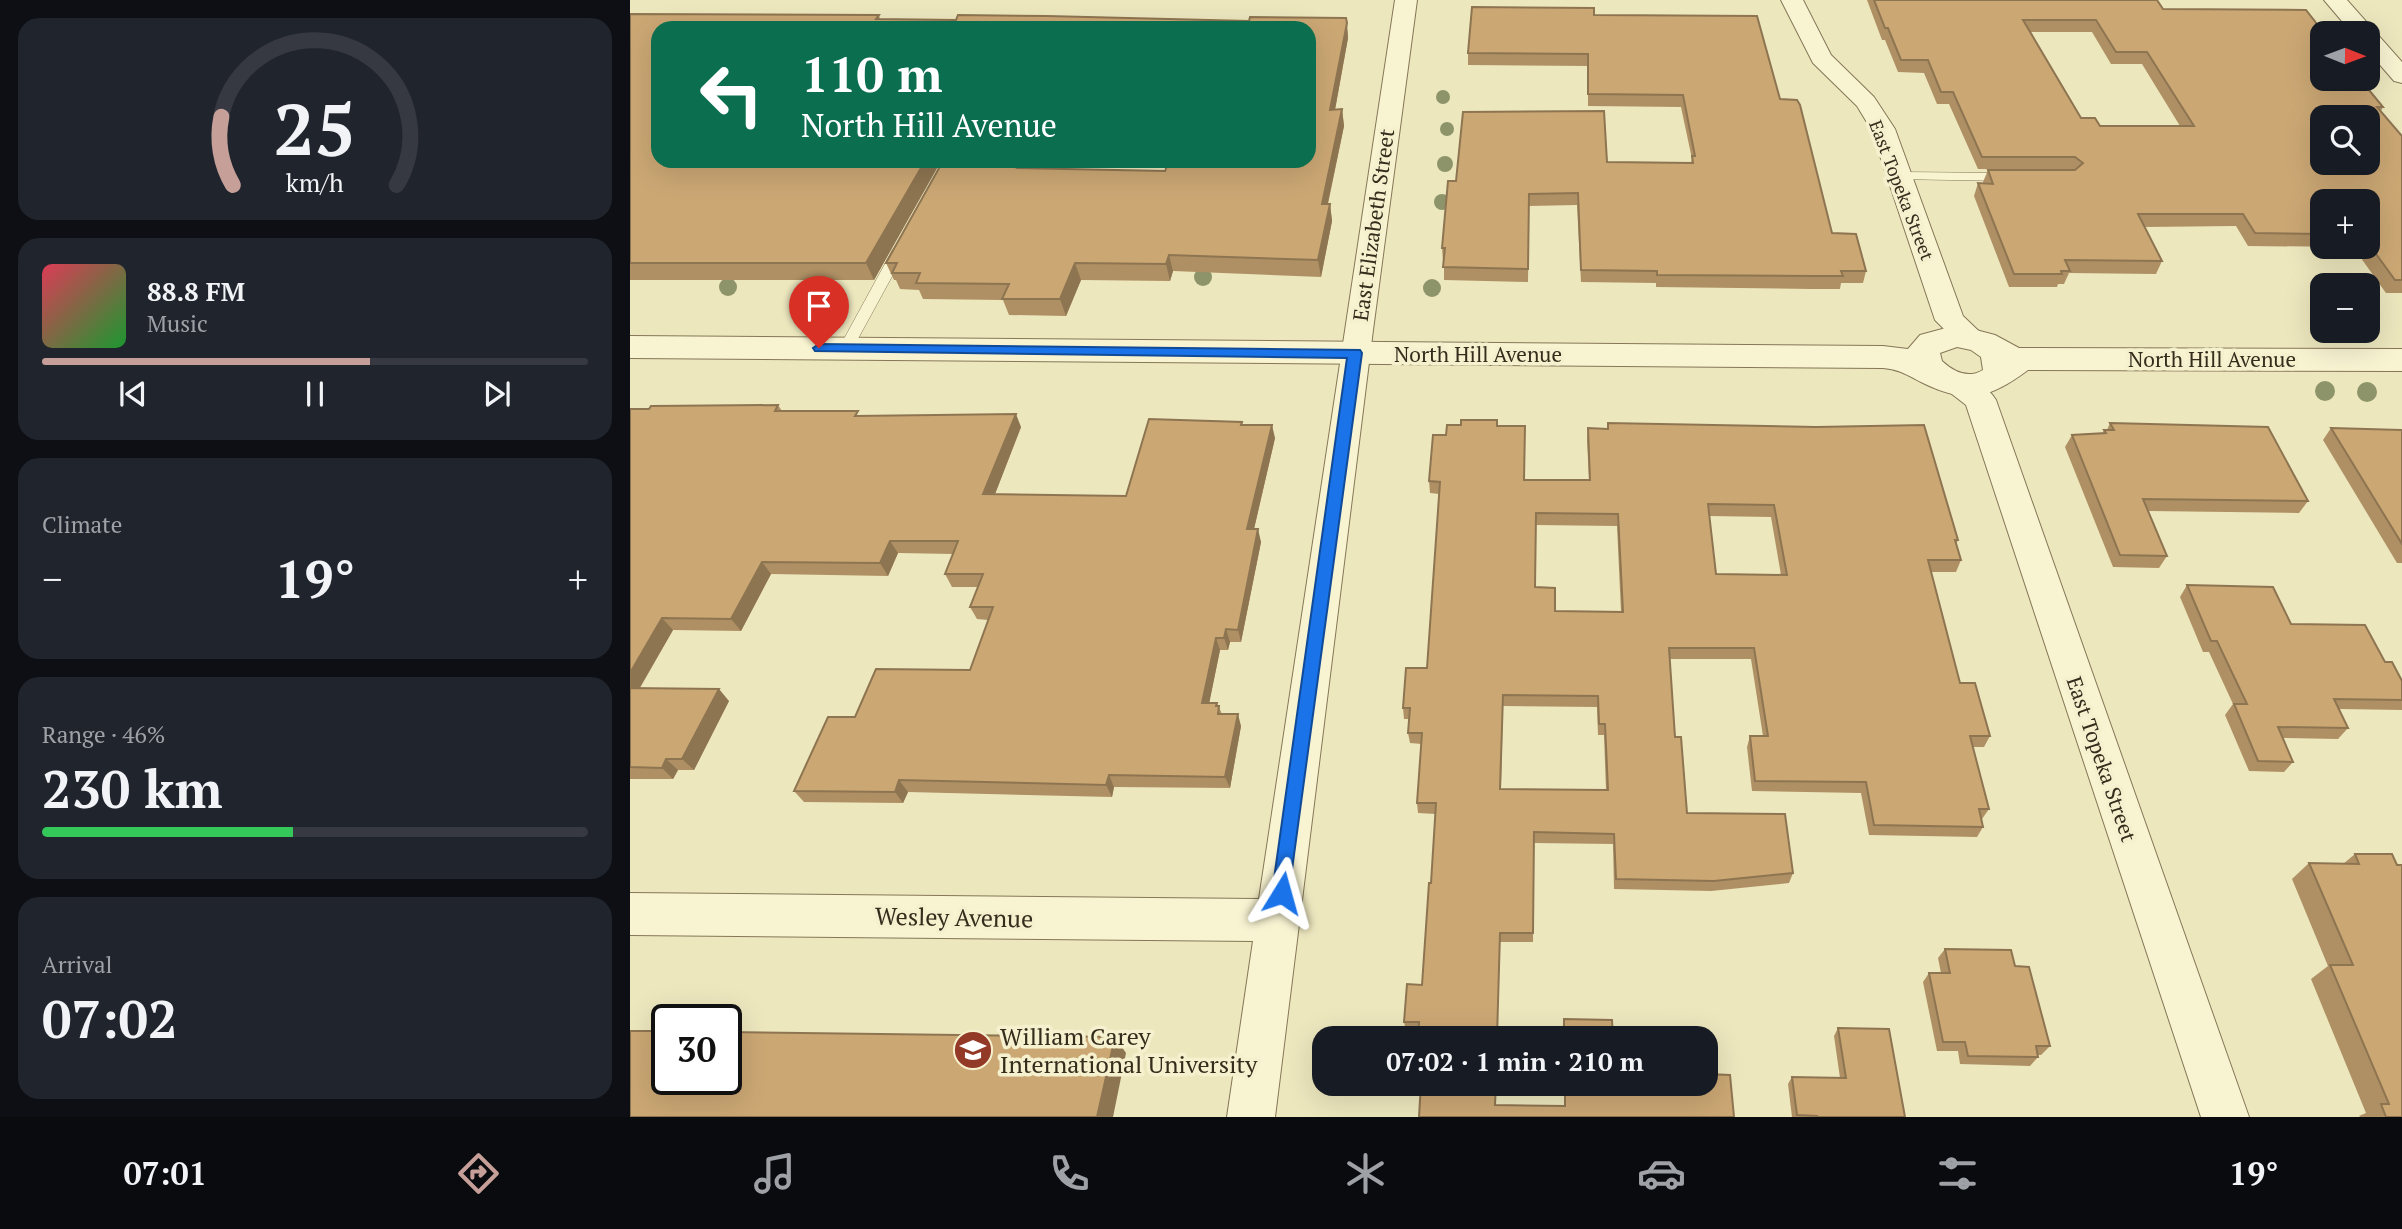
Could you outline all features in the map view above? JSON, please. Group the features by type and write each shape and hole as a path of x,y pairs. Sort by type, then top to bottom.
{"street":[{"name":"East Elizabeth Street","path":"1251,1117 1406,0"},
{"name":"East Topeka Street","path":"1791,0 1821,58 1867,102 1883,130 2225,1117"},
{"path":"2335,0 2354,21"},
{"path":"2380,51 2402,76"},
{"name":"North Hill Avenue","path":"630,347 1964,360 2402,360"},
{"name":"Wesley Avenue","path":"630,914 1278,920"}],"lane":[{"path":"1899,176 2020,177"},
{"path":"846,348 909,233"}],"building":[{"path":"1874,0 2157,0 2163,9 2306,10 2315,21 2310,21 2310,91 2370,91 2383,107 2310,105 2310,175 2380,175 2380,110 2402,136 2402,280 2395,280 2380,259 2380,189 2310,189 2310,234 2255,233 2243,214 2138,214 2162,261 2065,260 2070,271 2061,271 2062,274 2014,274 1978,183 1993,184 1988,170 2075,170 2083,163 2075,157 1982,157 1953,92 1941,92 1928,60 1901,60 1888,28 1885,28","holes":["2023,20 2096,20 2116,52 2147,52 2194,126 2100,126 2095,118 2081,118"]},
{"path":"1472,7 1594,8 1594,15 1757,16 1780,99 1797,100 1800,105 1832,233 1856,234 1866,271 1841,271 1843,276 1813,276 1657,275 1657,271 1581,270 1578,193 1529,194 1528,269 1443,267 1445,248 1442,248 1448,181 1456,181 1463,112 1604,111 1607,162 1693,163 1692,156 1695,156 1683,95 1588,94 1588,54 1468,53"},
{"path":"630,14 879,15 876,19 956,20 958,15 1047,16 1249,21 651,21 651,168 921,168 866,263 630,263"},
{"path":"1250,17 1346,18 1330,110 1342,109 1322,204 1330,204 1318,260 1169,255 1166,264 1075,263 1060,299 1002,299 1009,284 916,283 920,273 892,273 897,263 886,263 939,168 1165,171 1166,168 1316,168 1316,21 1249,21"},
{"path":"778,405 775,411 858,411 855,416 1016,414 983,494 1126,496 1149,419 1272,425 1247,529 1258,529 1238,630 1226,629 1224,638 1216,638 1202,703 1217,703 1218,714 1238,714 1225,777 1109,775 1106,785 899,780 895,792 794,791 828,717 855,717 876,669 970,670 993,607 970,607 983,574 945,574 958,541 890,541 880,563 762,562 731,619 662,618 630,673 630,409 649,409 651,406"},
{"path":"1461,420 1497,420 1497,426 1525,426 1524,480 1590,480 1588,428 1608,429 1608,423 1816,427 1924,425 1958,540 1955,540 1961,560 1928,560 1960,683 1975,683 1990,736 1970,736 1989,809 1979,809 1983,827 1874,825 1866,782 1755,781 1750,736 1768,736 1754,648 1669,648 1675,737 1681,737 1687,813 1785,814 1793,873 1714,881 1616,879 1614,834 1534,832 1533,933 1500,933 1497,1026 1419,1026 1419,1022 1404,1022 1407,984 1422,985 1436,803 1417,803 1422,733 1408,733 1410,708 1403,708 1406,668 1427,668 1440,482 1429,481 1433,435 1446,435 1447,425 1461,425","holes":["1708,504 1774,505 1787,575 1716,574","1536,513 1618,514 1623,612 1555,611 1555,588 1535,587","1503,695 1598,696 1599,724 1605,724 1608,790 1500,789"]},
{"path":"2110,423 2268,427 2308,501 2143,499 2167,556 2120,555 2072,435 2106,433 2104,430 2114,430"},
{"path":"2331,428 2402,430 2402,544"},
{"path":"2187,585 2273,587 2291,624 2365,625 2385,662 2392,662 2402,681 2402,700 2334,699 2348,728 2278,727 2293,762 2258,761 2234,704 2247,704 2217,641 2211,641"},
{"path":"630,688 719,689 682,759 666,759 662,768 630,767"},
{"path":"2355,854 2392,854 2397,865 2402,865 2402,1117 2386,1117 2381,1104 2389,1104 2330,965 2353,965 2309,863 2359,864"},
{"path":"1945,949 2011,950 2015,966 2029,967 2050,1046 2036,1046 2038,1057 1968,1056 1965,1042 1943,1042 1929,973 1950,973"},
{"path":"1564,1019 1612,1020 1612,1026 1564,1026"},
{"path":"1838,1028 1889,1029 1905,1117 1797,1115 1792,1077 1846,1078"},
{"path":"630,1031 651,1031 651,1095 742,1095 742,1032 1115,1037 1097,1117 630,1117"},
{"path":"1718,1074 1730,1075 1734,1117 1419,1117 1420,1096 1495,1096 1495,1105 1565,1106 1565,1096 1718,1096"}],"place":[{"name":"William Carey International University","path":"973,1050"}],"route":[{"path":"819,348 1355,353 1282,893"}]}
